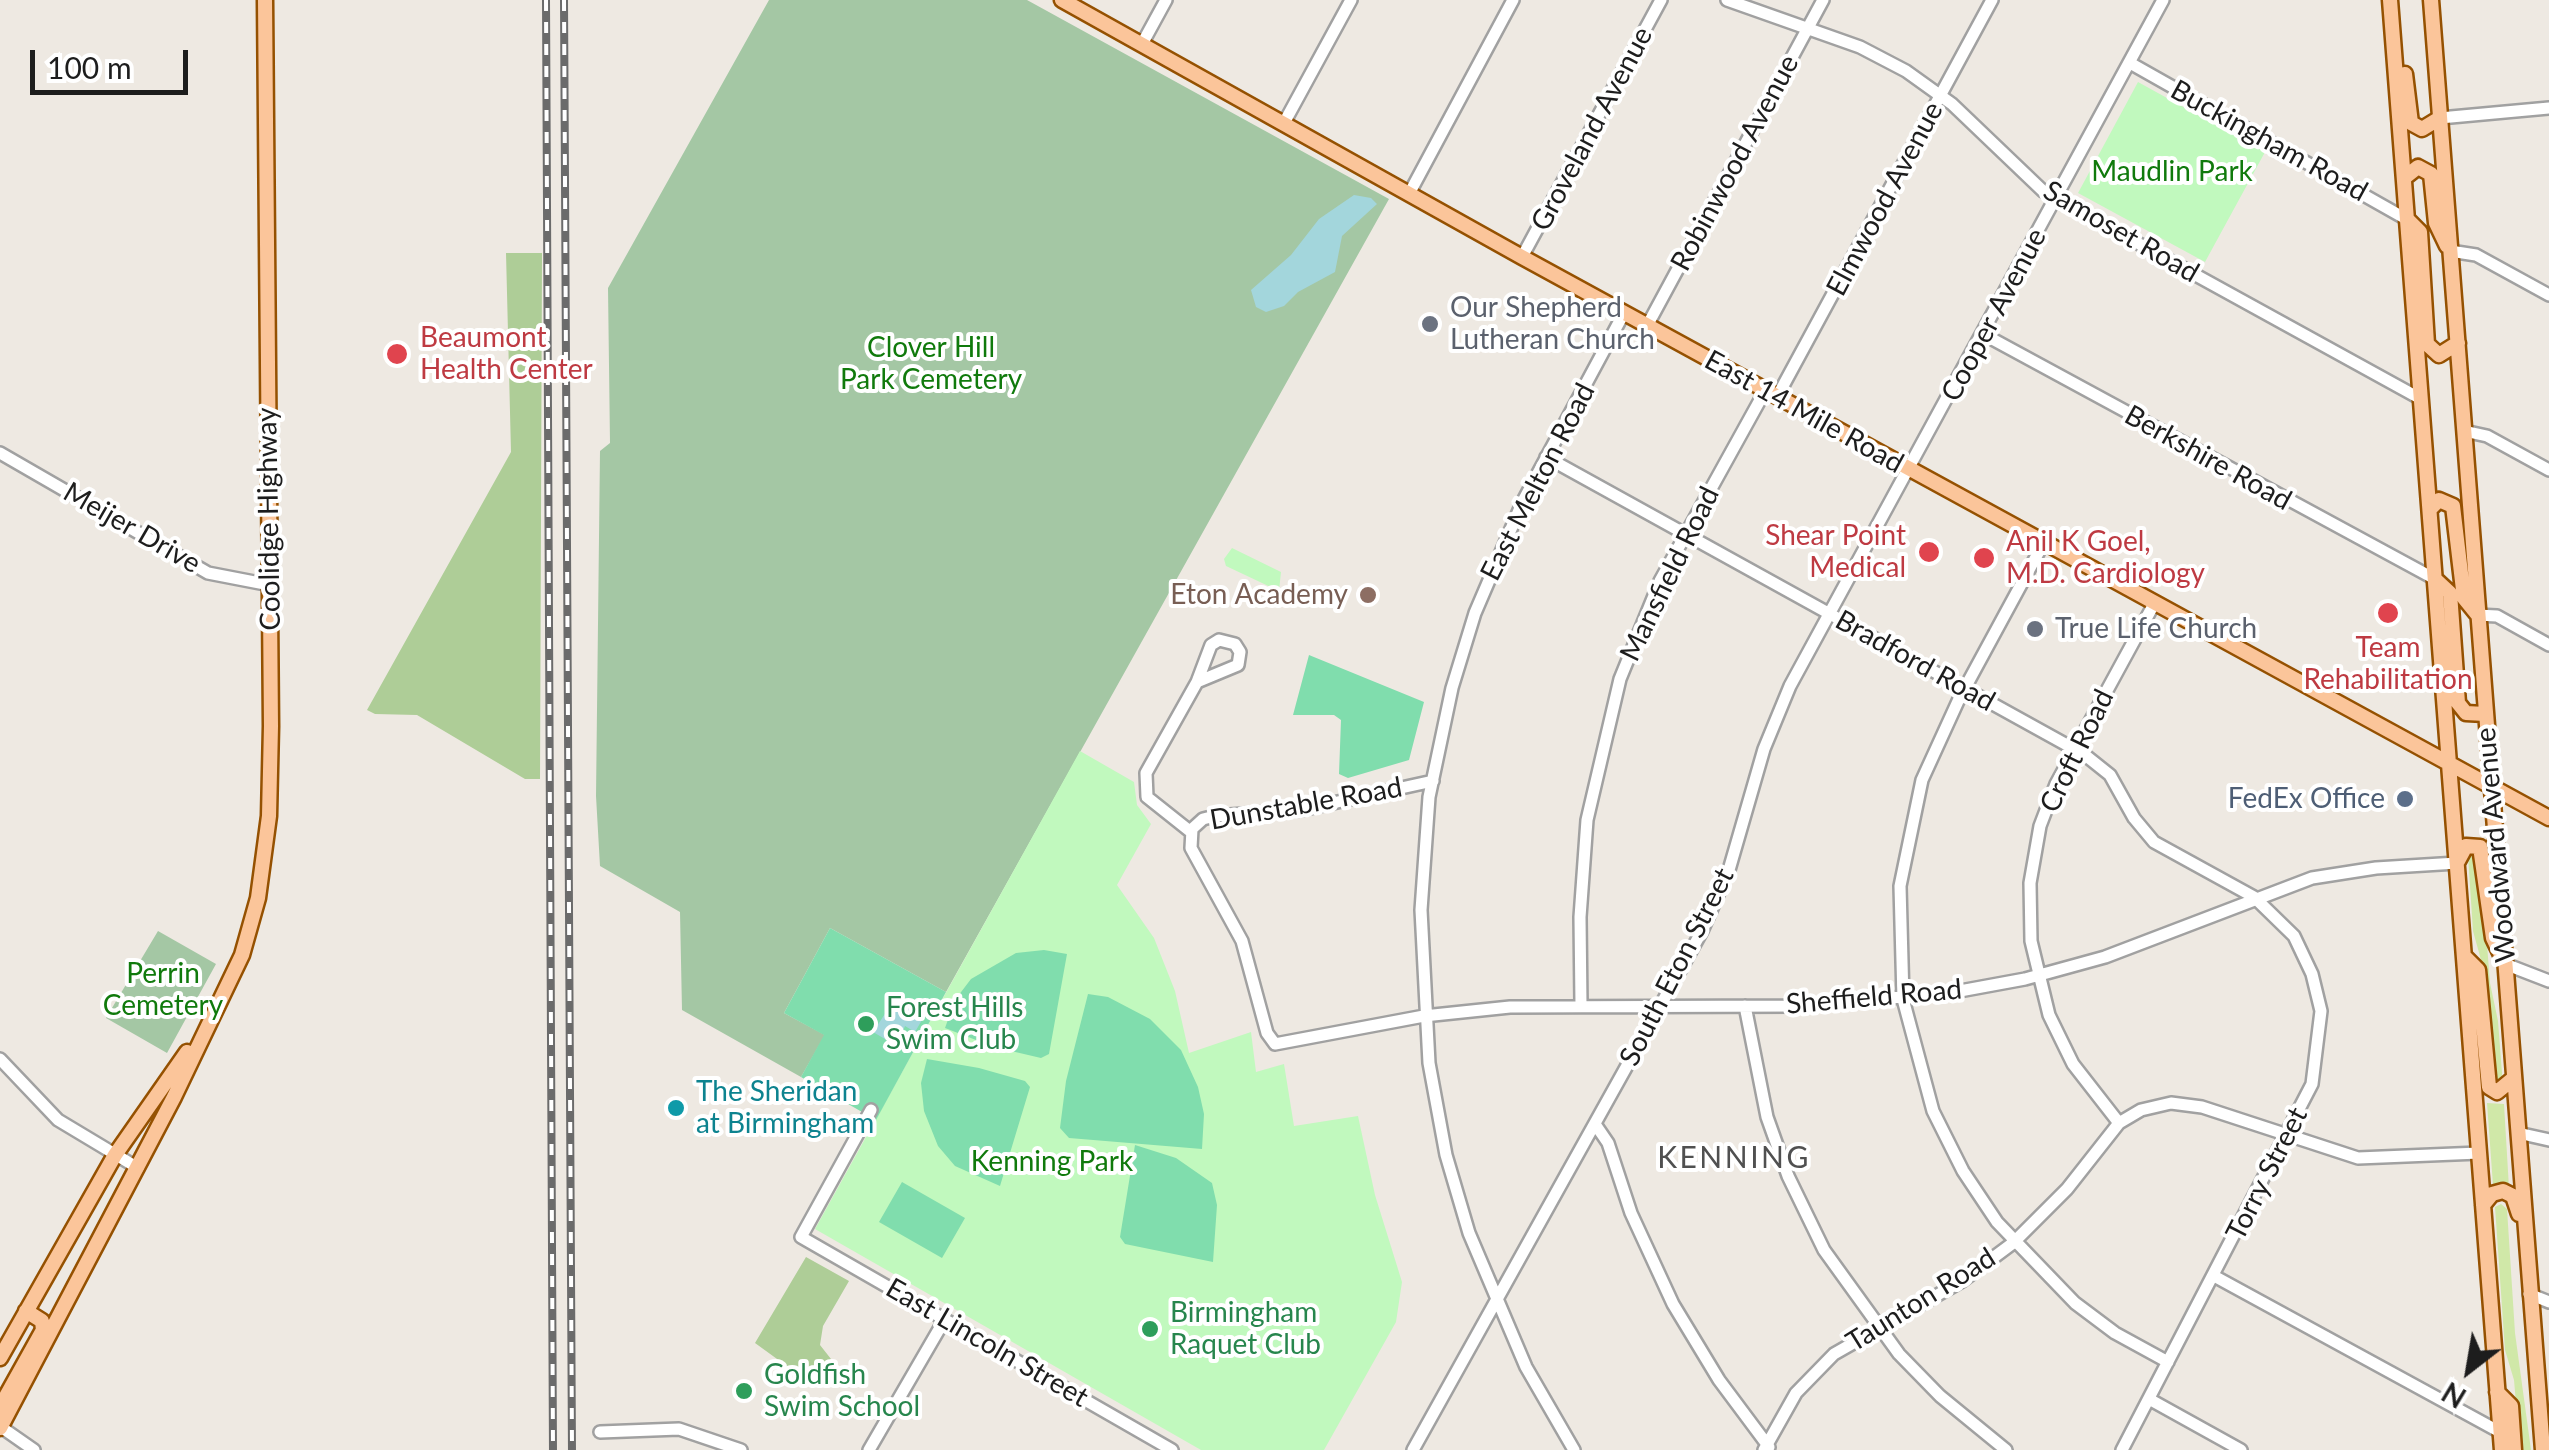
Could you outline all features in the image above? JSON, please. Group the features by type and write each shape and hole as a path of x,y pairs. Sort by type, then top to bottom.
{"main road":[{"name":"Coolidge Highway","path":"0,1427 138,1168 237,966 255,917 264,859 270,754 265,0"},
{"name":"East 14 Mile Road","path":"1062,0 1522,258 2549,818"},
{"name":"Woodward Avenue","path":"2390,0 2502,1450"},
{"name":"Woodward Avenue","path":"2428,4 2458,343 2543,1450"},
{"path":"2392,26 2401,40 2411,123 2422,129 2440,118"},
{"path":"2404,178 2418,168 2431,174 2436,223 2450,251"},
{"path":"2408,220 2420,232 2427,344 2439,355 2458,343"},
{"path":"2430,509 2439,500 2453,506 2464,598 2477,615"},
{"path":"2435,578 2450,593 2458,703 2466,713 2485,714"},
{"path":"2456,863 2466,846 2480,847 2493,938 2505,964"},
{"path":"2464,956 2478,970 2489,1088 2497,1092 2506,1089 2514,1078"},
{"name":"Coolidge Highway","path":"0,1358 115,1155 206,1025"},
{"path":"2484,1205 2492,1194 2503,1191 2513,1196 2518,1208 2520,1263 2529,1294"},
{"path":"0,1407 43,1330 42,1321 26,1311"},
{"path":"2497,1392 2511,1406 2514,1450"}],"street":[{"path":"1142,44 1166,0"},
{"path":"1284,123 1351,0"},
{"path":"1409,194 1512,0"},
{"name":"Groveland Avenue","path":"1522,258 1661,0"},
{"name":"Samoset Road","path":"1727,0 1883,58 1941,95 2014,166 2057,199 2421,399"},
{"name":"Robinwood Avenue","path":"1646,326 1823,0"},
{"name":"Elmwood Avenue","path":"1771,394 1992,0"},
{"name":"Cooper Avenue","path":"1910,471 2164,0"},
{"name":"Buckingham Road","path":"2130,63 2408,220"},
{"path":"2440,118 2546,110"},
{"path":"2450,251 2476,255 2549,295"},
{"name":"East Melton Road","path":"1574,1450 1526,1367 1468,1233 1446,1155 1424,1016 1421,910 1432,782 1452,688 1476,614 1508,532 1624,313"},
{"name":"Berkshire Road","path":"1984,334 2435,578"},
{"name":"Mansfield Road","path":"1582,1004 1582,867 1595,776 1632,646 1685,534 1771,394"},
{"path":"2464,431 2487,436 2549,470"},
{"name":"Meijer Drive","path":"0,453 208,573 270,585"},
{"name":"Bradford Road","path":"1546,457 2074,748 2110,775 2134,818 2154,842 2254,897"},
{"name":"South Eton Street","path":"1413,1450 1721,892 1777,714 1910,471"},
{"path":"2044,544 1964,688 1922,780 1905,850 1898,921 1903,998 1916,1061 1938,1123 1963,1172 2013,1242 2074,1303 2168,1362"},
{"name":"Croft Road","path":"2119,1124 2073,1064 2049,1015 2038,976 2030,913 2034,855 2049,800 2154,604"},
{"path":"2477,615 2497,616 2549,644"},
{"path":"1190,836 1152,804 1144,786 1150,766 1197,682"},
{"name":"Dunstable Road","path":"1190,836 1202,819 1215,816 1301,810 1432,782"},
{"name":"Sheffield Road","path":"1190,836 1242,941 1267,1033 1275,1044 1424,1016 1582,1004 1745,1006 1903,998 2038,976 2139,945 2254,897 2346,871 2456,863"},
{"name":"Torry Street","path":"2122,1450 2312,1084 2321,1012 2312,974 2294,936 2254,897"},
{"path":"2505,964 2549,981"},
{"path":"1745,1006 1756,1077 1788,1176 1824,1250 1876,1327 1940,1396 2006,1450"},
{"path":"0,1059 58,1120 138,1168"},
{"name":"Taunton Road","path":"1767,1448 1780,1416 1818,1368 1850,1341 1962,1281 2013,1242 2059,1198 2119,1124 2150,1106 2185,1103 2358,1158 2479,1153"},
{"name":"East Lincoln Street","path":"871,1110 801,1237 1172,1450"},
{"path":"1595,1124 1608,1143 1631,1213 1672,1304 1767,1448"},
{"path":"2518,1132 2549,1140"},
{"path":"2214,1276 2500,1432"},
{"path":"2529,1294 2549,1302"},
{"path":"869,1450 945,1320"},
{"path":"2148,1399 2242,1450"},
{"path":"0,1427 34,1450"},
{"path":"600,1432 679,1429 742,1450"}],"green space":[{"name":"Clover Hill Park Cemetery","path":"769,0 1027,0 1389,199 946,992 830,928 784,1013 825,1035 801,1077 682,1010 680,912 600,866 596,796 600,451 610,443 608,288"},
{"name":"Maudlin Park","path":"2138,82 2265,152 2205,262 2078,193"},
{"path":"506,253 542,253 540,779 525,779 417,715 375,714 367,710 511,452"},
{"path":"1232,548 1281,572 1279,591 1226,566 1224,559"},
{"path":"1309,655 1424,702 1409,760 1348,778 1339,774 1341,720 1334,715 1293,715"},
{"name":"Kenning Park","path":"1080,751 1134,782 1137,805 1151,824 1117,885 1154,938 1175,991 1189,1053 1251,1032 1256,1072 1284,1064 1294,1126 1358,1116 1375,1195 1402,1282 1396,1322 1324,1450 1201,1450 815,1229"},
{"path":"2474,850 2481,867 2490,983 2498,1021 2502,1081 2496,1084 2490,1076 2481,960 2473,931 2468,856"},
{"name":"Forest Hills Swim Club","path":"830,928 946,992 876,1120 801,1077 824,1035 784,1013"},
{"name":"Perrin Cemetery","path":"158,931 216,964 167,1053 106,1018"},
{"path":"1044,950 1067,954 1049,1054 1041,1058 994,1047 945,1028 955,1000 971,979 1016,953"},
{"path":"1088,994 1108,997 1150,1019 1181,1050 1198,1087 1204,1114 1202,1149 1069,1138 1060,1128 1066,1081"},
{"path":"927,1059 979,1068 1025,1081 1030,1087 1000,1186 955,1166 938,1146 924,1111 921,1083"},
{"path":"2487,1103 2504,1104 2509,1188 2493,1185"},
{"path":"1135,1145 1176,1158 1212,1183 1217,1205 1213,1262 1125,1244 1120,1237"},
{"path":"902,1182 965,1218 942,1258 879,1222"},
{"path":"2501,1204 2507,1209 2515,1333 2531,1450 2520,1450 2514,1380 2505,1350 2495,1207"},
{"path":"806,1257 849,1281 823,1326 820,1345 831,1359 813,1376 795,1372 755,1343"}],"water":[{"path":"1354,195 1371,198 1377,204 1342,236 1335,272 1298,292 1284,306 1266,312 1256,307 1251,290 1291,255 1319,219"},
{"path":"896,997 926,1013 915,1032 905,1026 897,1046 873,1032"}],"railway":[{"path":"546,0 553,1450"},
{"path":"564,0 572,1450"}],"place":[{"name":"Our Shepherd Lutheran Church","path":"1430,324"},
{"name":"Beaumont Health Center","path":"397,354"},
{"name":"Shear Point Medical","path":"1929,552"},
{"name":"Anil K Goel, M.D. Cardiology","path":"1984,558"},
{"name":"Eton Academy","path":"1368,595"},
{"name":"Team Rehabilitation","path":"2388,613"},
{"name":"True Life Church","path":"2035,629"},
{"name":"FedEx Office","path":"2405,799"},
{"name":"Forest Hills Swim Club","path":"866,1024"},
{"name":"The Sheridan at Birmingham","path":"676,1108"},
{"name":"Birmingham Raquet Club","path":"1150,1329"},
{"name":"Goldfish Swim School","path":"744,1391"}],"district":[{"name":"KENNING","path":"1734,1158"}]}
